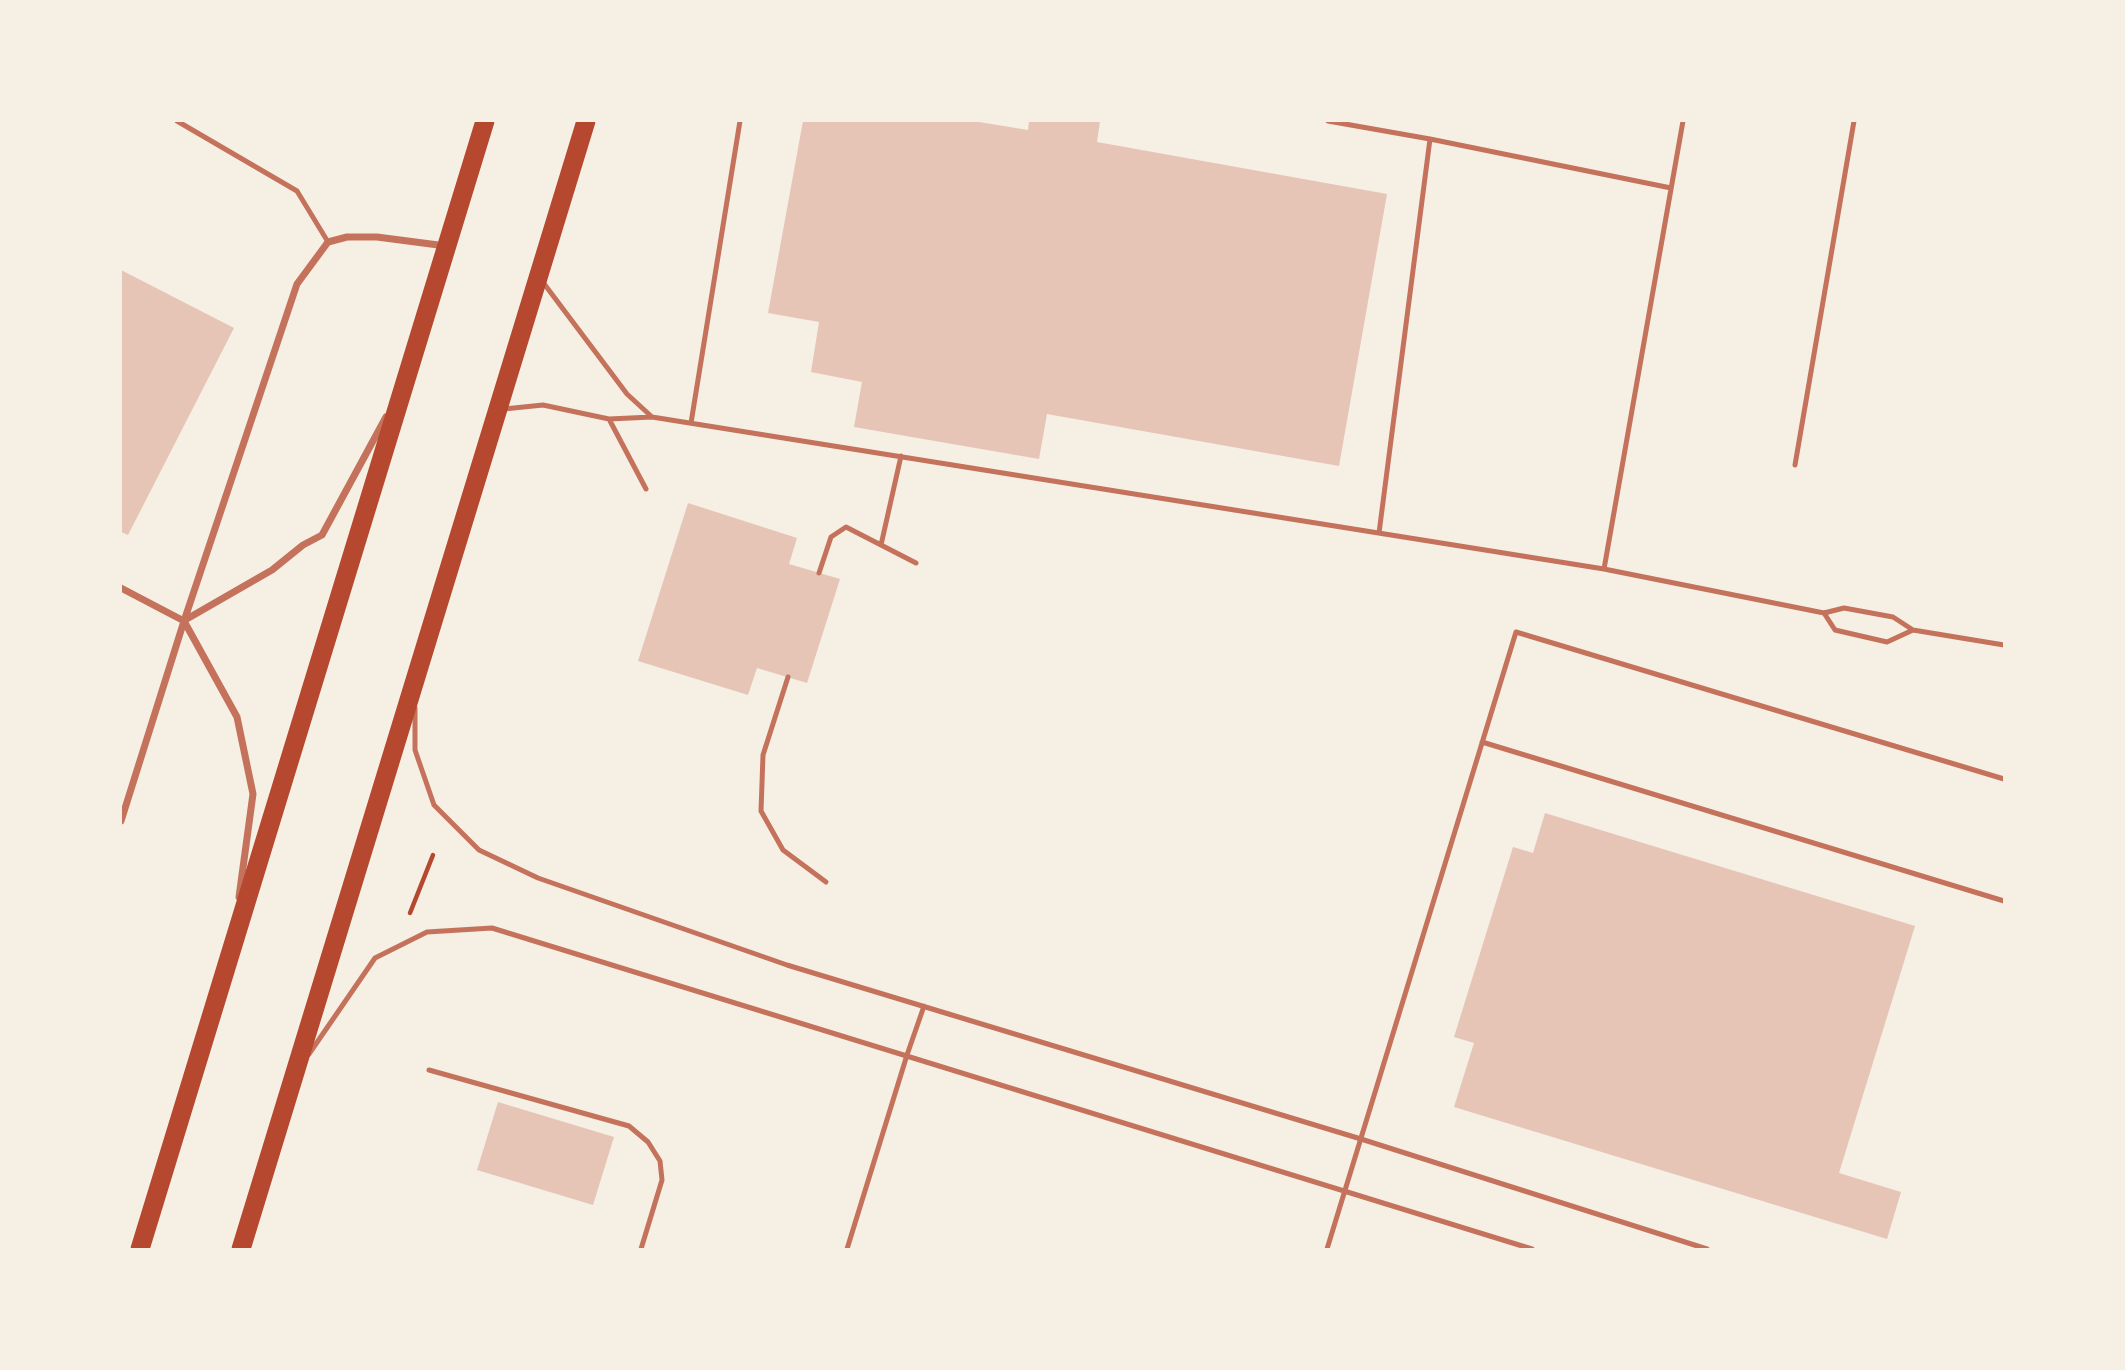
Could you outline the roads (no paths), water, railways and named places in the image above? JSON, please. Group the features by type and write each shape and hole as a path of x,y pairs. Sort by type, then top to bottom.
{"highway":[{"path":"140,1249 485,121"},
{"path":"241,1249 586,121"}],"street":[{"path":"121,821 184,621 297,284 328,242 347,237 377,237 446,246"},
{"path":"184,621 272,570 303,545 322,535 402,389"},
{"path":"121,588 184,621 237,717 253,794 232,947"}],"lane":[{"path":"177,121 297,191 328,242"},
{"path":"691,423 740,121"},
{"path":"1328,121 1671,188"},
{"path":"1604,569 1683,121"},
{"path":"1795,465 1854,121"},
{"path":"1379,533 1430,139"},
{"path":"538,275 627,394 652,416"},
{"path":"498,410 543,405 609,419 652,416 1604,569 1825,613 1844,608 1893,617 1913,630 2004,645"},
{"path":"609,419 646,489"},
{"path":"881,545 901,456"},
{"path":"819,573 831,537 846,527 916,563"},
{"path":"1825,613 1835,630 1888,642 1913,630"},
{"path":"1327,1249 1516,632 2004,779"},
{"path":"788,677 763,755 761,811 783,850 826,882"},
{"path":"414,680 415,750 434,805 479,850 538,878 787,965 1361,1139 1707,1249"},
{"path":"1482,743 2004,901"},
{"path":"293,1077 375,958 427,932 492,928 1532,1249"},
{"path":"847,1249 924,1006"},
{"path":"429,1070 628,1126 648,1142 660,1161 662,1180 641,1249"}]}
